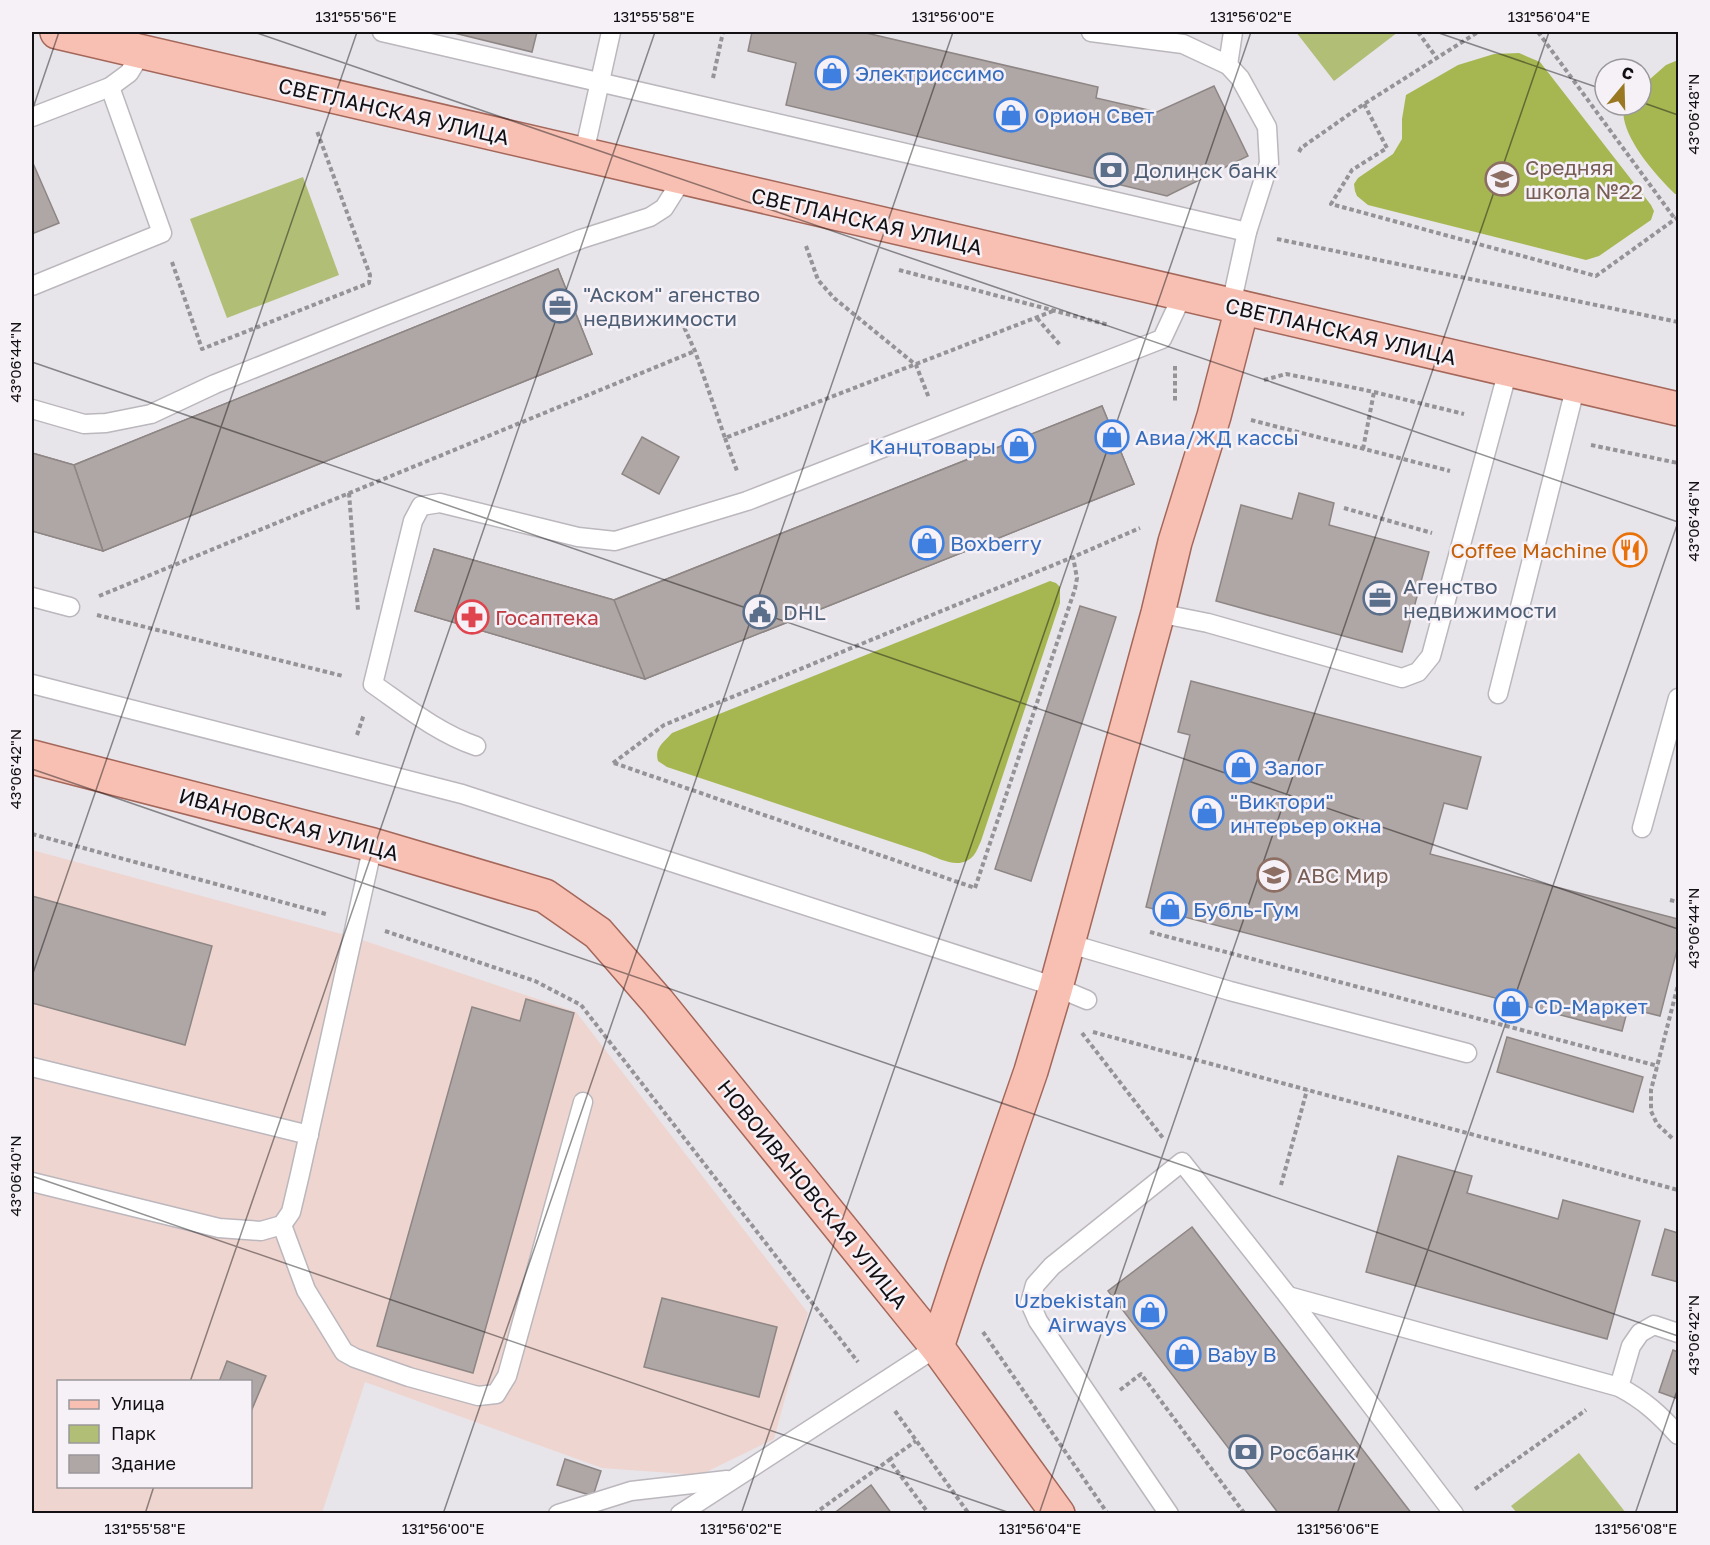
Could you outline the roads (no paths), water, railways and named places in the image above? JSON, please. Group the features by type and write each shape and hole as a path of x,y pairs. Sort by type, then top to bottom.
{"main road":[{"name":"СВЕТЛАНСКАЯ УЛИЦА","path":"57,32 1678,409"},
{"path":"937,1347 1031,1071 1056,987 1158,614 1175,542 1214,416 1236,306"},
{"name":"ИВАНОВСКАЯ УЛИЦА","path":"32,757 373,845 545,896"},
{"name":"НОВОИВАНОВСКАЯ УЛИЦА","path":"545,896 598,933 658,1002 937,1347 1059,1514"}],"lane":[{"path":"382,32 1247,232"},
{"path":"584,153 612,32"},
{"path":"1091,32 1183,44 1228,65 1240,78 1267,127 1269,163 1247,232 1236,306"},
{"path":"1228,65 1233,32"},
{"path":"32,117 110,87 129,73 142,52"},
{"path":"32,286 162,233 110,87"},
{"path":"32,409 84,424 106,423 152,414 215,384 382,317 581,239 650,218 664,208 683,178"},
{"path":"476,746 457,739 418,716 373,684 412,521 421,506 440,503 578,537 615,542 747,501 1162,339 1183,294"},
{"path":"1158,614 1208,623 1402,678 1418,672 1431,656 1508,370"},
{"path":"1498,694 1576,385"},
{"path":"32,597 70,608"},
{"path":"32,684 462,794 1056,987 1087,1000"},
{"path":"1642,828 1678,698"},
{"path":"32,1182 219,1228 261,1231 282,1224 291,1212 373,845"},
{"path":"1067,943 1230,990 1467,1053"},
{"path":"32,1067 309,1135"},
{"path":"282,1224 306,1290 344,1352 409,1377 478,1396 496,1394 507,1376 583,1102"},
{"path":"1169,1514 1038,1322 1030,1303 1035,1286 1052,1266 1182,1162 1452,1510"},
{"path":"1288,1296 1619,1387 1635,1395 1658,1413 1678,1435"},
{"path":"1619,1387 1631,1346 1640,1333 1654,1326 1678,1333"},
{"path":"680,1514 937,1347"},
{"path":"558,1514 631,1491 732,1480"}],"place":[{"name":"Электриссимо","path":"832,73"},
{"name":"Орион Свет","path":"1011,115"},
{"name":"Долинск банк","path":"1111,170"},
{"name":"Средняя школа №22","path":"1502,179"},
{"name":"\"Аском\" агенство недвижимости","path":"560,306"},
{"name":"Авиа/ЖД кассы","path":"1112,437"},
{"name":"Канцтовары","path":"1019,446"},
{"name":"Boxberry","path":"927,543"},
{"name":"Coffee Machine","path":"1630,550"},
{"name":"Агенство недвижимости","path":"1380,598"},
{"name":"DHL","path":"760,612"},
{"name":"Госаптека","path":"472,617"},
{"name":"Залог","path":"1241,767"},
{"name":"\"Виктори\" интерьер окна","path":"1207,813"},
{"name":"ABC Мир","path":"1274,875"},
{"name":"Бубль-Гум","path":"1170,909"},
{"name":"CD-Маркет","path":"1511,1006"},
{"name":"Uzbekistan Airways","path":"1150,1312"},
{"name":"Baby B","path":"1184,1354"},
{"name":"Росбанк","path":"1246,1452"}]}
